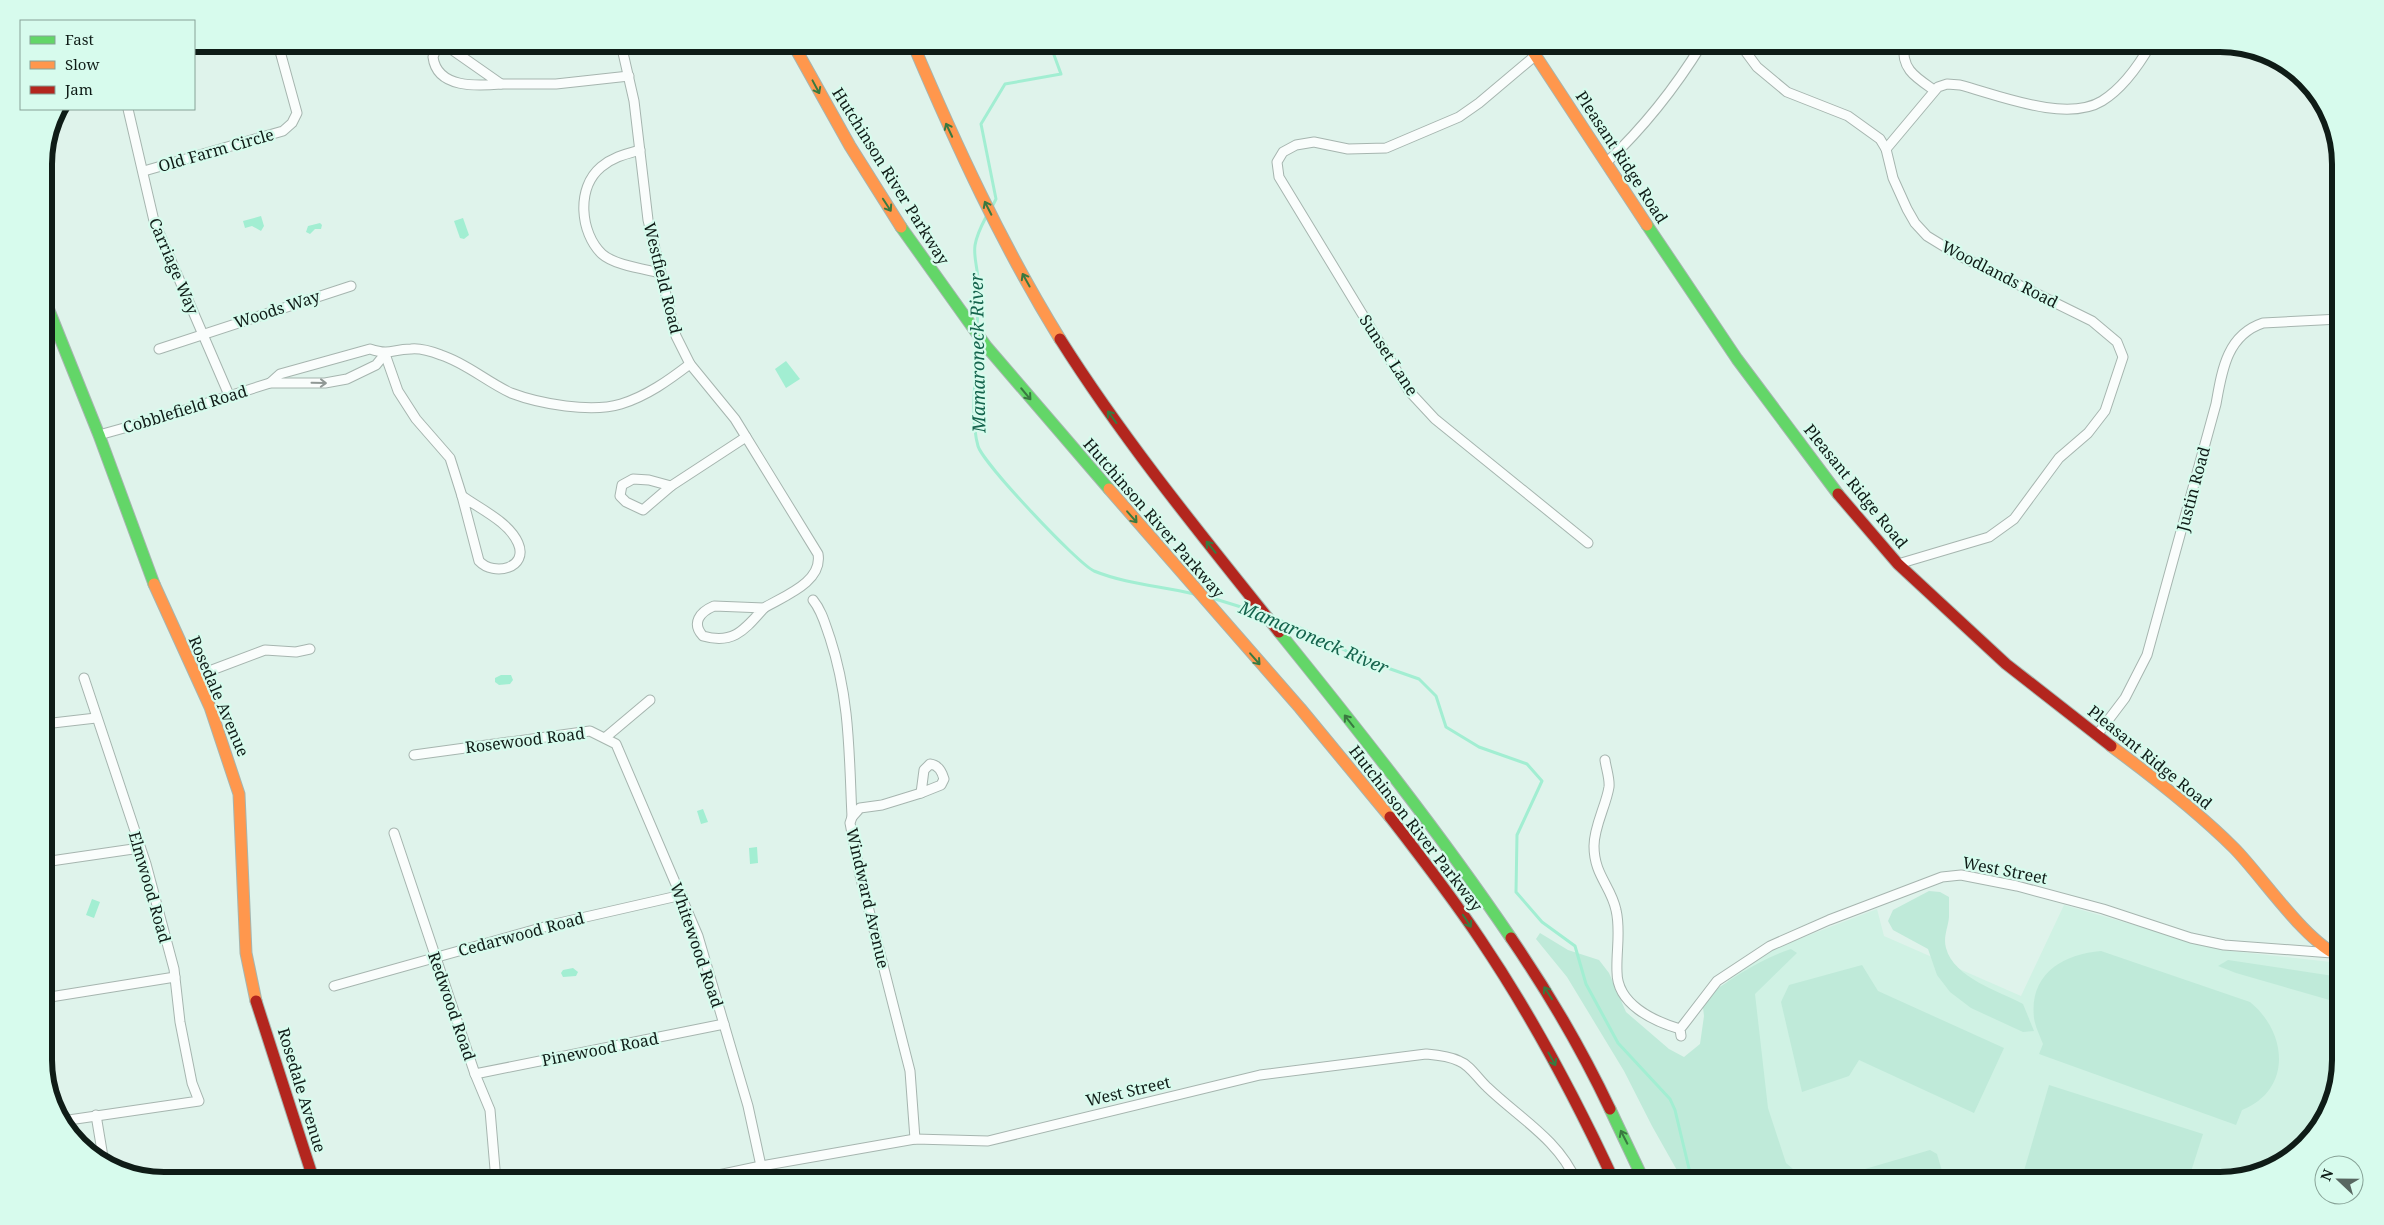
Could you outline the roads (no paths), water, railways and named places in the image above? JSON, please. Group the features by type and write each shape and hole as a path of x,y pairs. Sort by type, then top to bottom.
{"main road":[{"name":"Hutchinson River Parkway","path":"798,53 850,149 896,220 956,306 995,356 1370,791 1456,905 1525,1010 1571,1094 1610,1172"},
{"name":"Hutchinson River Parkway","path":"917,53 970,174 1005,242 1045,314 1100,400 1185,514 1485,895 1552,1001 1640,1172"},
{"name":"Pleasant Ridge Road","path":"1536,55 1606,164 1741,364 1847,507 1898,564 2006,664 2165,787 2234,848 2302,926 2332,951"},
{"name":"Rosedale Avenue","path":"53,320 99,435 145,565 210,707 239,794 246,945 252,987 311,1172"},
{"path":"1635,1160 1643,1172"}],"street":[{"name":"Old Farm Circle","path":"144,171 283,131 292,123 297,113 280,53"},
{"path":"435,53 433,62 441,74 452,80 472,86 556,84 629,76"},
{"path":"457,53 501,84"},
{"name":"Westfield Road","path":"623,53 629,76 640,150 648,220 676,336 690,364 735,419 818,554 819,561 816,572 802,585 764,608 742,632 732,637 716,639 703,636 697,626 699,616 704,610 714,606 764,608"},
{"path":"1606,164 1634,136 1660,105 1686,71 1697,53"},
{"path":"1747,53 1757,67 1786,92 1848,116 1880,139 1886,149 1934,90 1947,84 2045,107 2064,110 2085,108 2102,101 2116,90 2140,63 2146,53"},
{"path":"1904,53 1904,61 1913,75 1934,90"},
{"name":"Sunset Lane","path":"1536,55 1479,103 1459,117 1411,139 1386,148 1369,149 1348,149 1314,142 1296,145 1283,152 1277,162 1279,177 1290,197 1409,391 1435,419 1588,543"},
{"name":"Carriage Way","path":"128,110 144,171 154,221 229,396"},
{"name":"Woodlands Road","path":"1886,149 1893,178 1907,209 1915,223 1927,236 1958,255 2092,321 2117,342 2122,357 2105,411 2088,433 2059,458 2014,519 1989,537 1898,564"},
{"path":"640,150 618,156 600,167 590,182 584,206 584,223 590,240 603,255 628,266 661,273"},
{"name":"Woods Way","path":"203,334 351,286"},
{"name":"Justin Road","path":"2097,735 2126,698 2147,655 2216,404 2221,374 2234,343 2251,327 2263,323 2331,320"},
{"name":"Carriage Way","path":"159,349 203,334"},
{"name":"Cobblefield Road","path":"270,383 280,374 370,349 385,354 411,349 440,354 457,361 481,378 512,393 550,403 586,407 620,404 659,387 690,364"},
{"path":"385,354 398,391 416,419 450,458 479,561 483,565 497,570 507,569 514,564 520,554 519,544 511,532 462,496"},
{"name":"Cobblefield Road","path":"99,435 270,383 324,384 347,379 376,365 385,354"},
{"path":"671,486 649,480 633,479 622,485 620,496 634,507 645,510 671,486 746,437"},
{"name":"Windward Avenue","path":"813,600 820,610 840,668 846,705 852,817 850,823 860,875 910,1071 915,1139"},
{"path":"196,676 264,650 296,652 310,649"},
{"name":"Elmwood Road","path":"84,678 140,848 175,977 180,1022 192,1083 199,1101 96,1115"},
{"name":"Rosewood Road","path":"414,755 590,731 606,737 650,700"},
{"path":"53,723 96,718"},
{"name":"Whitewood Road","path":"606,737 616,744 698,936 748,1106 761,1166"},
{"name":"West Street","path":"1605,760 1609,785 1594,844 1596,866 1616,909 1618,929 1617,974 1620,988 1624,997 1641,1011 1681,1033 1717,981 1770,946 1829,920 1942,876 1961,875 2017,886 2103,908 2191,938 2224,945 2332,954"},
{"path":"852,817 860,808 921,793"},
{"name":"Redwood Road","path":"394,833 475,1074 490,1110 495,1172"},
{"path":"53,861 140,848"},
{"name":"Cedarwood Road","path":"334,986 554,924 682,895"},
{"path":"53,997 175,977"},
{"name":"Pinewood Road","path":"475,1074 724,1024"},
{"name":"West Street","path":"733,1172 915,1139 988,1140 1260,1075 1426,1054 1442,1055 1461,1061 1487,1088 1556,1149 1570,1172"},
{"path":"69,1120 96,1115 103,1154"}],"waterway":[{"name":"Mamaroneck River","path":"992,207 996,199 981,124 1005,84 1061,74 1053,53"},
{"name":"Mamaroneck River","path":"977,325 979,289 975,246 986,217"},
{"name":"Mamaroneck River","path":"977,344 974,422 978,446 1012,491 1069,550 1094,571 1131,582 1194,594"},
{"name":"Mamaroneck River","path":"1212,598 1254,611"},
{"name":"Mamaroneck River","path":"1276,619 1305,630 1362,659 1419,679 1436,696 1446,727 1479,747 1527,764 1542,781 1517,835 1516,892 1542,922 1575,946 1586,984 1618,1043 1670,1099 1675,1110 1690,1172"}]}
